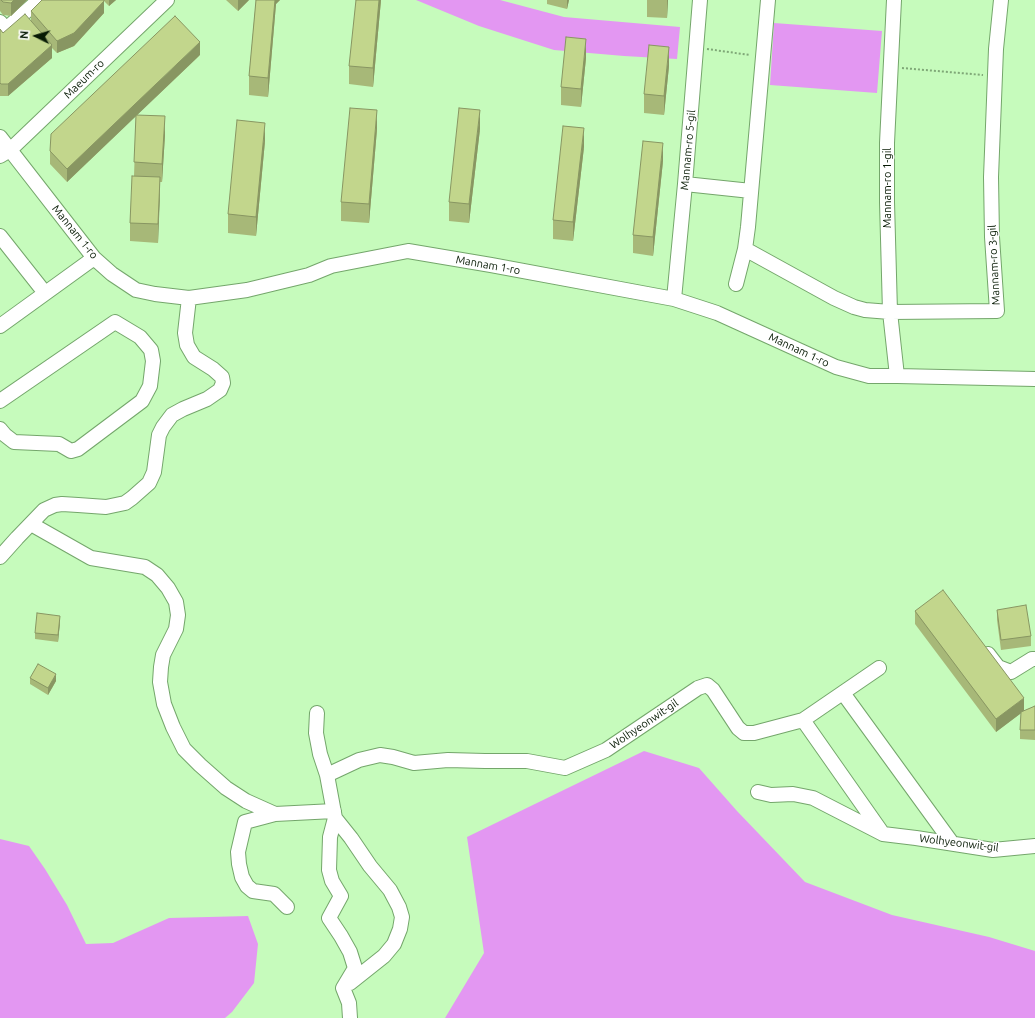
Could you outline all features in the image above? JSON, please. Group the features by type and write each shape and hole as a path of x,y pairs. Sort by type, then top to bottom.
{"street":[{"path":"0,22 6,29 39,0"},
{"name":"Maeum-ro","path":"5,153 166,0"},
{"name":"Mannam-ro 5-gil","path":"674,299 700,0"},
{"path":"736,284 745,249 748,227 768,0"},
{"name":"Mannam-ro 1-gil","path":"894,0 887,143 887,202 890,312 896,376"},
{"name":"Mannam-ro 3-gil","path":"745,249 834,298 865,310 890,312 997,311 992,237 991,177 995,76 1001,0"},
{"name":"Mannam 1-ro","path":"0,137 5,153 94,258 112,274 136,290 189,298 247,290 309,275 331,266 408,252 491,265 674,299 717,313 836,367 869,376 1035,379"},
{"path":"685,184 751,191"},
{"path":"0,236 45,293"},
{"path":"0,326 94,258"},
{"path":"0,557 44,510 54,506 70,505 106,507 125,503 132,498 149,483 154,472 159,435 162,427 172,415 207,399 220,390 223,383 222,377 213,369 194,357 187,345 185,333 189,298"},
{"path":"0,401 115,322 140,337 151,350 153,361 150,386 142,401 78,449 71,451 59,444 14,442 0,429"},
{"path":"31,524 91,558 145,567 157,575 168,588 176,602 178,615 176,629 163,655 160,682 164,704 181,744 184,749 226,788 246,801 275,814"},
{"path":"980,643 998,667 1012,672 1032,659 1035,659"},
{"path":"878,668 803,720 883,834"},
{"name":"Wolhyeonwit-gil","path":"327,775 359,760 380,755 414,763 448,760 527,761 565,768 606,750 698,688 707,685 713,690 738,728 744,733 754,733 803,720"},
{"path":"843,693 952,843"},
{"path":"317,713 316,733 320,754 327,775 334,814 330,837 329,870 332,881 341,896 329,918 347,947 355,968 343,988"},
{"name":"Wolhyeonwit-gil","path":"758,792 771,795 793,794 814,798 883,834 993,850 1035,846"},
{"path":"287,907 274,894 253,891 247,886 242,877 238,852 245,822 275,814 334,814"},
{"path":"334,814 370,866 390,890 399,907 402,917 400,929 394,944 384,956 343,988"},
{"path":"343,988 349,1003 350,1018"}],"path":[{"path":"696,48 763,56"},
{"path":"890,67 995,76"}],"shaded area":[{"path":"416,0 500,0 564,17 680,27 677,59 554,50 479,26"},
{"path":"774,23 882,31 877,93 770,85"},
{"path":"644,751 699,768 737,811 805,882 892,915 989,937 1035,951 1035,1018 445,1018 484,953 467,837"},
{"path":"0,839 29,846 67,905 86,944 113,943 169,918 248,916 258,944 254,983 232,1012 225,1018 0,1018"}],"building":[{"path":"1,0 14,0 11,3 3,2"},
{"path":"42,0 104,1 74,33 57,41 31,11"},
{"path":"256,0 275,0 268,78 249,76"},
{"path":"356,0 379,0 373,68 349,66"},
{"path":"25,14 52,45 8,84 1,84 0,29 3,33"},
{"path":"175,16 200,42 67,169 50,151 51,134"},
{"path":"566,37 586,39 581,89 561,87"},
{"path":"649,45 669,47 664,96 644,94"},
{"path":"350,108 377,110 369,204 341,202"},
{"path":"459,108 480,110 469,204 449,202"},
{"path":"136,115 165,116 162,164 134,162"},
{"path":"237,120 265,123 256,217 228,214"},
{"path":"563,126 584,128 573,222 553,220"},
{"path":"643,141 663,143 653,237 633,235"},
{"path":"132,176 160,177 158,224 130,223"},
{"path":"943,590 1024,698 996,719 915,611"},
{"path":"1026,605 1031,636 1001,640 997,610"},
{"path":"37,613 60,616 58,635 35,633"},
{"path":"38,664 56,674 48,688 30,678"},
{"path":"1035,706 1035,730 1020,730 1021,712"}]}
